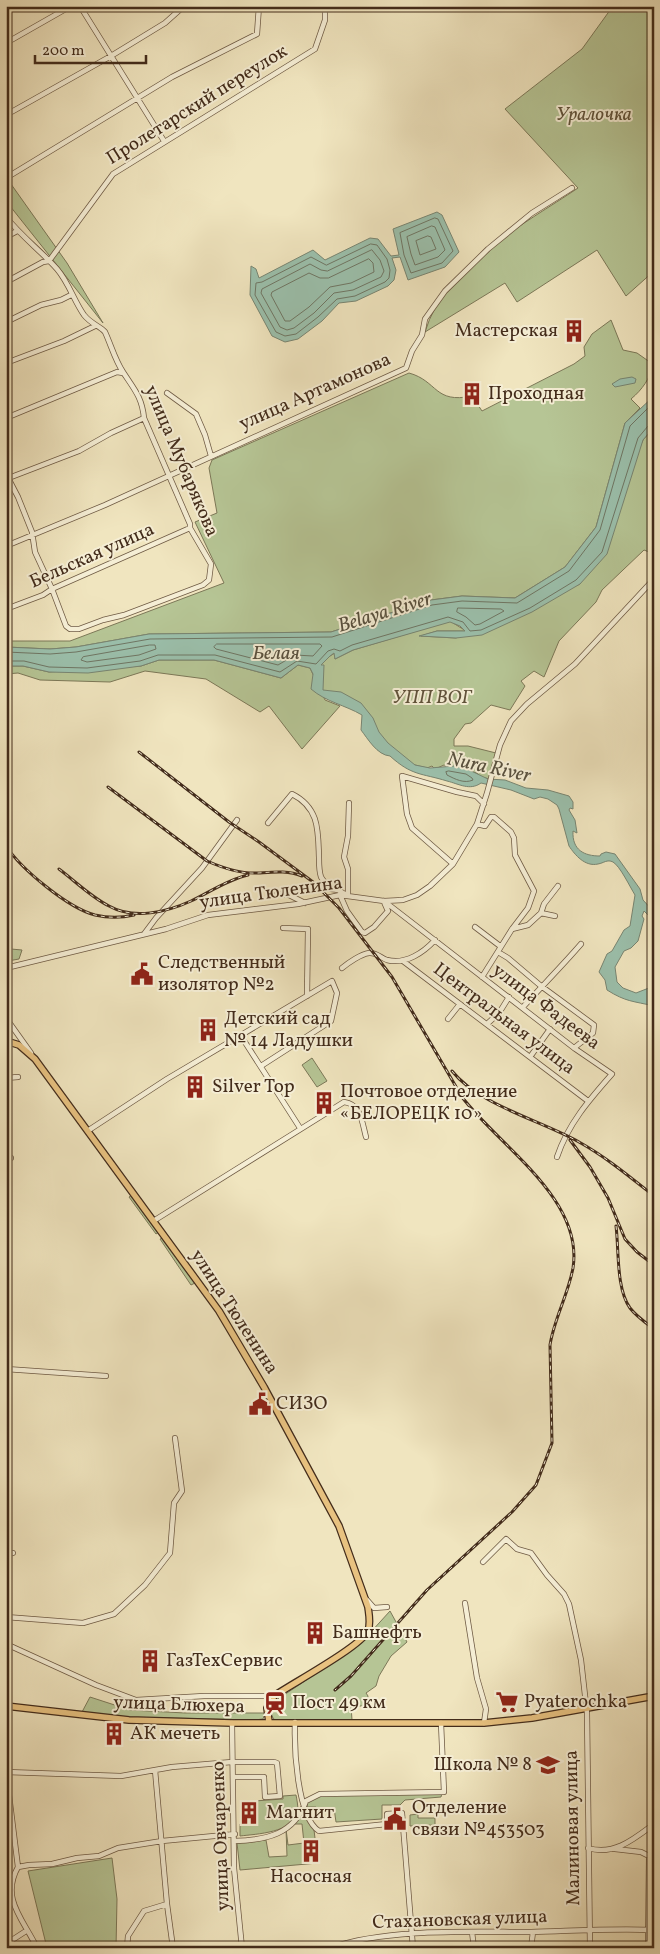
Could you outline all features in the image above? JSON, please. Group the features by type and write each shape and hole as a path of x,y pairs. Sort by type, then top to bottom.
{"main road":[{"name":"улица Тюленина","path":"6,1041 13,1042 24,1048 35,1059 155,1220 219,1311 324,1496 339,1526 365,1598 370,1621 367,1631 355,1644 274,1696"},
{"path":"269,1722 267,1708 274,1696"},
{"name":"улица Блюхера","path":"6,1706 129,1720 484,1723 532,1718 654,1696"}],"street":[{"path":"6,43 72,6"},
{"path":"80,6 164,141"},
{"path":"6,115 111,56 164,23 184,6"},
{"path":"6,178 137,98 212,55 257,34 259,6"},
{"name":"Пролетарский переулок","path":"49,262 113,174 315,49 325,20 325,6"},
{"path":"371,9 518,6"},
{"name":"улица Артамонова","path":"6,546 169,476 406,368 412,351 422,334 425,319 445,291 488,249 532,213 572,188"},
{"name":"улица Мубарякова","path":"6,217 17,231 58,270 85,316 95,326 102,328 105,332 123,373 132,383 143,406 144,418 190,524 190,528 211,564 209,580 203,585 124,615 78,629 70,630 66,626 52,589"},
{"path":"6,237 17,231"},
{"path":"6,282 43,262 49,262"},
{"path":"6,322 41,305 72,295"},
{"path":"6,363 64,341 95,326"},
{"path":"6,418 117,372 123,373"},
{"path":"167,393 196,414 206,435 211,456"},
{"path":"52,589 35,552 32,535 7,477 79,451 111,433 144,418"},
{"name":"Бельская улица","path":"6,610 43,596 52,589 190,528"},
{"name":"улица Тюленина","path":"6,968 144,934 208,915 305,903 340,895 384,901 403,900 417,896 453,864 477,824 504,733 511,721 527,704 574,664 654,579"},
{"path":"453,864 412,828 407,814 402,776 476,796 484,804"},
{"path":"268,823 292,794 299,798 312,812 318,827 319,870 322,878 331,890 338,890 348,896"},
{"path":"348,896 348,869 344,857 348,836 349,803"},
{"path":"477,824 485,826 491,817 494,817 511,832 514,838 515,855 534,891 528,908 500,946 482,977"},
{"path":"144,934 156,918 202,868 237,820"},
{"path":"512,929 528,925 541,913 544,904 558,886"},
{"path":"276,894 289,895 305,903"},
{"path":"340,895 347,911 362,932 365,933 374,927 388,911 384,901"},
{"name":"улица Фадеева","path":"384,901 574,1048 612,1074 588,1101 569,1127 557,1157"},
{"path":"541,913 555,916"},
{"path":"475,927 500,946"},
{"path":"283,928 308,929 307,996"},
{"path":"342,968 366,953 375,953 387,960 403,961 426,950 436,940"},
{"path":"523,1007 541,986 557,973 581,944"},
{"path":"498,952 594,1025 593,1033 574,1048"},
{"name":"Центральная улица","path":"403,961 588,1101"},
{"path":"89,1130 167,1079 332,981 337,994 331,1021 261,1066"},
{"path":"487,1024 499,1013 509,997"},
{"path":"448,1019 460,1004"},
{"name":"улица Тюленина","path":"6,1018 35,1059"},
{"path":"13,1042 16,1038 14,1029"},
{"path":"530,1057 550,1029"},
{"path":"241,1036 300,1128"},
{"path":"6,1078 18,1077"},
{"path":"155,1220 344,1102 358,1109 366,1137"},
{"path":"6,1370 106,1376"},
{"path":"6,1617 83,1623 114,1614 145,1585 170,1553 174,1503 182,1491 175,1438"},
{"name":"Малиновая улица","path":"483,1562 506,1539 518,1549 531,1554 564,1594 569,1604 581,1660 587,1708 590,1948"},
{"path":"6,1554 13,1553"},
{"path":"365,1598 374,1608 387,1607"},
{"path":"465,1603 477,1678 486,1709 484,1723"},
{"path":"6,1644 96,1685 136,1700 214,1696 274,1696"},
{"name":"улица Овчаренко","path":"232,1722 234,1868 242,1948"},
{"path":"295,1722 295,1749 303,1808 312,1826 319,1832 387,1824 387,1814 402,1813 413,1948"},
{"path":"234,1841 272,1837 291,1824 306,1801 320,1794 444,1792 441,1723"},
{"path":"18,1868 6,1771 121,1776 172,1766 232,1762 274,1762 277,1763 280,1796 265,1797 264,1777 234,1777"},
{"path":"155,1770 166,1904 173,1948"},
{"path":"615,1849 654,1824"},
{"path":"37,1948 12,1910 7,1894 10,1876 18,1868 99,1856 118,1848 162,1841 234,1834"},
{"path":"588,1848 606,1851 615,1849 641,1852 649,1856 648,1948"},
{"path":"127,1948 128,1936 144,1911 166,1904"},
{"name":"Стахановская улица","path":"330,1948 350,1941 412,1935 472,1932 654,1930"},
{"path":"6,1944 26,1931"},
{"path":"472,1932 474,1948"},
{"path":"532,1948 533,1932"}],"green space":[{"name":"Уралочка","path":"613,6 654,6 654,271 626,296 597,250 517,302 505,283 425,332 435,308 450,286 468,267 511,232 578,188 505,109 582,49"},
{"path":"6,177 67,263 103,323 6,201"},
{"path":"611,320 623,350 637,353 654,365 645,383 631,399 640,408 625,423 596,527 565,567 515,598 462,596 431,600 331,632 149,634 76,647 50,649 6,647 6,641 70,641 224,583 195,522 217,513 209,468 212,460 409,373 426,381 437,391 450,397 472,396 482,411 574,364 585,356 584,347 592,334"},
{"name":"УПП ВОГ","path":"654,427 654,547 649,552 644,550 602,590 596,602 559,641 544,677 534,671 521,681 525,686 510,710 491,705 471,723 465,724 454,739 454,746 468,746 496,753 490,779 480,777 477,773 444,765 435,769 432,766 427,768 411,764 381,742 369,713 322,692 321,665 335,653 335,659 353,650 450,621 466,631 437,631 421,636 456,638 580,584 643,440"},
{"path":"159,660 214,660 281,678 298,665 310,668 325,700 340,706 302,749 269,706 260,712 206,679 145,671 110,682 40,680 18,673 6,674 6,666 23,666 49,672 141,666"},
{"path":"6,942 11,949 22,950 19,959 6,960"},
{"path":"312,1058 327,1081 317,1087 302,1065"},
{"path":"132,1195 159,1232 156,1234 129,1197"},
{"path":"163,1238 195,1283 191,1285 160,1239"},
{"path":"390,1611 407,1642 391,1656 379,1676 376,1686 366,1693 368,1696 366,1706 351,1706 352,1720 275,1720 273,1718 271,1711 275,1701 360,1644"},
{"path":"90,1697 130,1710 185,1713 265,1713 263,1719 254,1720 125,1717 82,1712"},
{"path":"442,1793 441,1797 405,1800 400,1805 382,1805 382,1819 336,1822 334,1808 317,1809 316,1807 307,1807 308,1801 321,1795"},
{"path":"296,1795 298,1811 290,1824 274,1831 240,1836 240,1824 254,1823 254,1801 283,1799 283,1796"},
{"path":"303,1813 314,1830 318,1863 240,1870 237,1843 266,1840 269,1857 287,1856 286,1829 288,1845 304,1843 302,1824 293,1824"},
{"path":"418,1814 418,1818 435,1818 435,1825 410,1826 410,1815"},
{"path":"112,1858 117,1899 116,1948 47,1948 28,1871"}],"water":[{"path":"437,212 442,215 459,252 445,267 408,280 400,257 392,258 396,270 394,280 388,286 356,301 339,303 322,321 298,339 285,342 272,336 250,295 251,266 256,269 259,278 313,250 325,260 370,238 378,239 391,256 399,255 393,229"},
{"path":"632,377 636,379 635,383 615,387 612,384 620,379"},
{"name":"Белая","path":"654,396 654,427 643,440 607,554 580,584 532,612 482,635 456,638 419,636 437,631 465,631 460,626 450,622 353,650 335,659 334,653 321,665 324,665 323,690 341,692 361,703 373,718 379,732 388,743 415,765 430,768 454,766 467,769 488,779 505,780 526,788 548,790 569,796 573,802 573,809 570,808 569,810 575,820 577,833 573,831 573,838 577,847 580,851 589,855 600,856 606,852 615,854 640,889 643,900 654,912 654,921 644,911 642,916 644,919 638,941 631,948 624,951 615,967 617,982 623,988 636,993 654,986 654,1006 625,999 607,990 605,980 599,972 607,954 612,951 624,930 630,926 635,895 616,864 609,861 589,864 581,860 574,853 569,846 557,805 548,799 540,797 534,799 511,790 481,783 473,786 464,786 411,771 390,756 381,753 370,742 361,730 362,715 323,697 311,689 313,674 310,668 298,665 281,678 214,660 159,660 141,666 88,673 49,672 23,666 6,666 6,647 50,649 76,647 149,634 331,632 431,600 462,596 515,598 565,567 596,527 625,423"}],"railway":[{"path":"139,752 229,822 313,882 339,908 392,977 462,1097 536,1175 552,1196 566,1219 573,1243 573,1268 550,1345 552,1443 536,1485 512,1512 427,1590 351,1676 335,1690"},
{"path":"6,779 10,774"},
{"path":"108,787 207,861 245,873 286,872 302,876"},
{"path":"6,846 22,866 59,896 84,911 110,917 134,915"},
{"path":"59,869 89,894 109,906 129,913 150,913 182,905 226,883 248,875"},
{"path":"452,1071 464,1083 494,1103 563,1134 589,1148 654,1196"},
{"path":"570,1140 590,1167 608,1198 625,1239 637,1252 654,1265"},
{"path":"616,1226 622,1290 630,1308 654,1329"}],"place":[{"name":"Мастерская","path":"574,331"},
{"name":"Проходная","path":"472,394"},
{"name":"Следственный изолятор №2","path":"142,974"},
{"name":"Детский сад № 14 Ладушки","path":"208,1030"},
{"name":"Silver Top","path":"195,1087"},
{"name":"Почтовое отделение «БЕЛОРЕЦК 10»","path":"324,1103"},
{"name":"СИЗО","path":"260,1404"},
{"name":"Башнефть","path":"315,1633"},
{"name":"ГазТехСервис","path":"150,1661"},
{"name":"Pyaterochka","path":"507,1702"},
{"name":"Пост 49 км","path":"275,1703"},
{"name":"АК мечеть","path":"114,1734"},
{"name":"Школа № 8","path":"548,1765"},
{"name":"Магнит","path":"249,1813"},
{"name":"Отделение связи №453503","path":"395,1819"},
{"name":"Насосная","path":"311,1851"}],"water label":[{"name":"Belaya River","path":"385,613"},
{"name":"Nura River","path":"489,768"}]}
